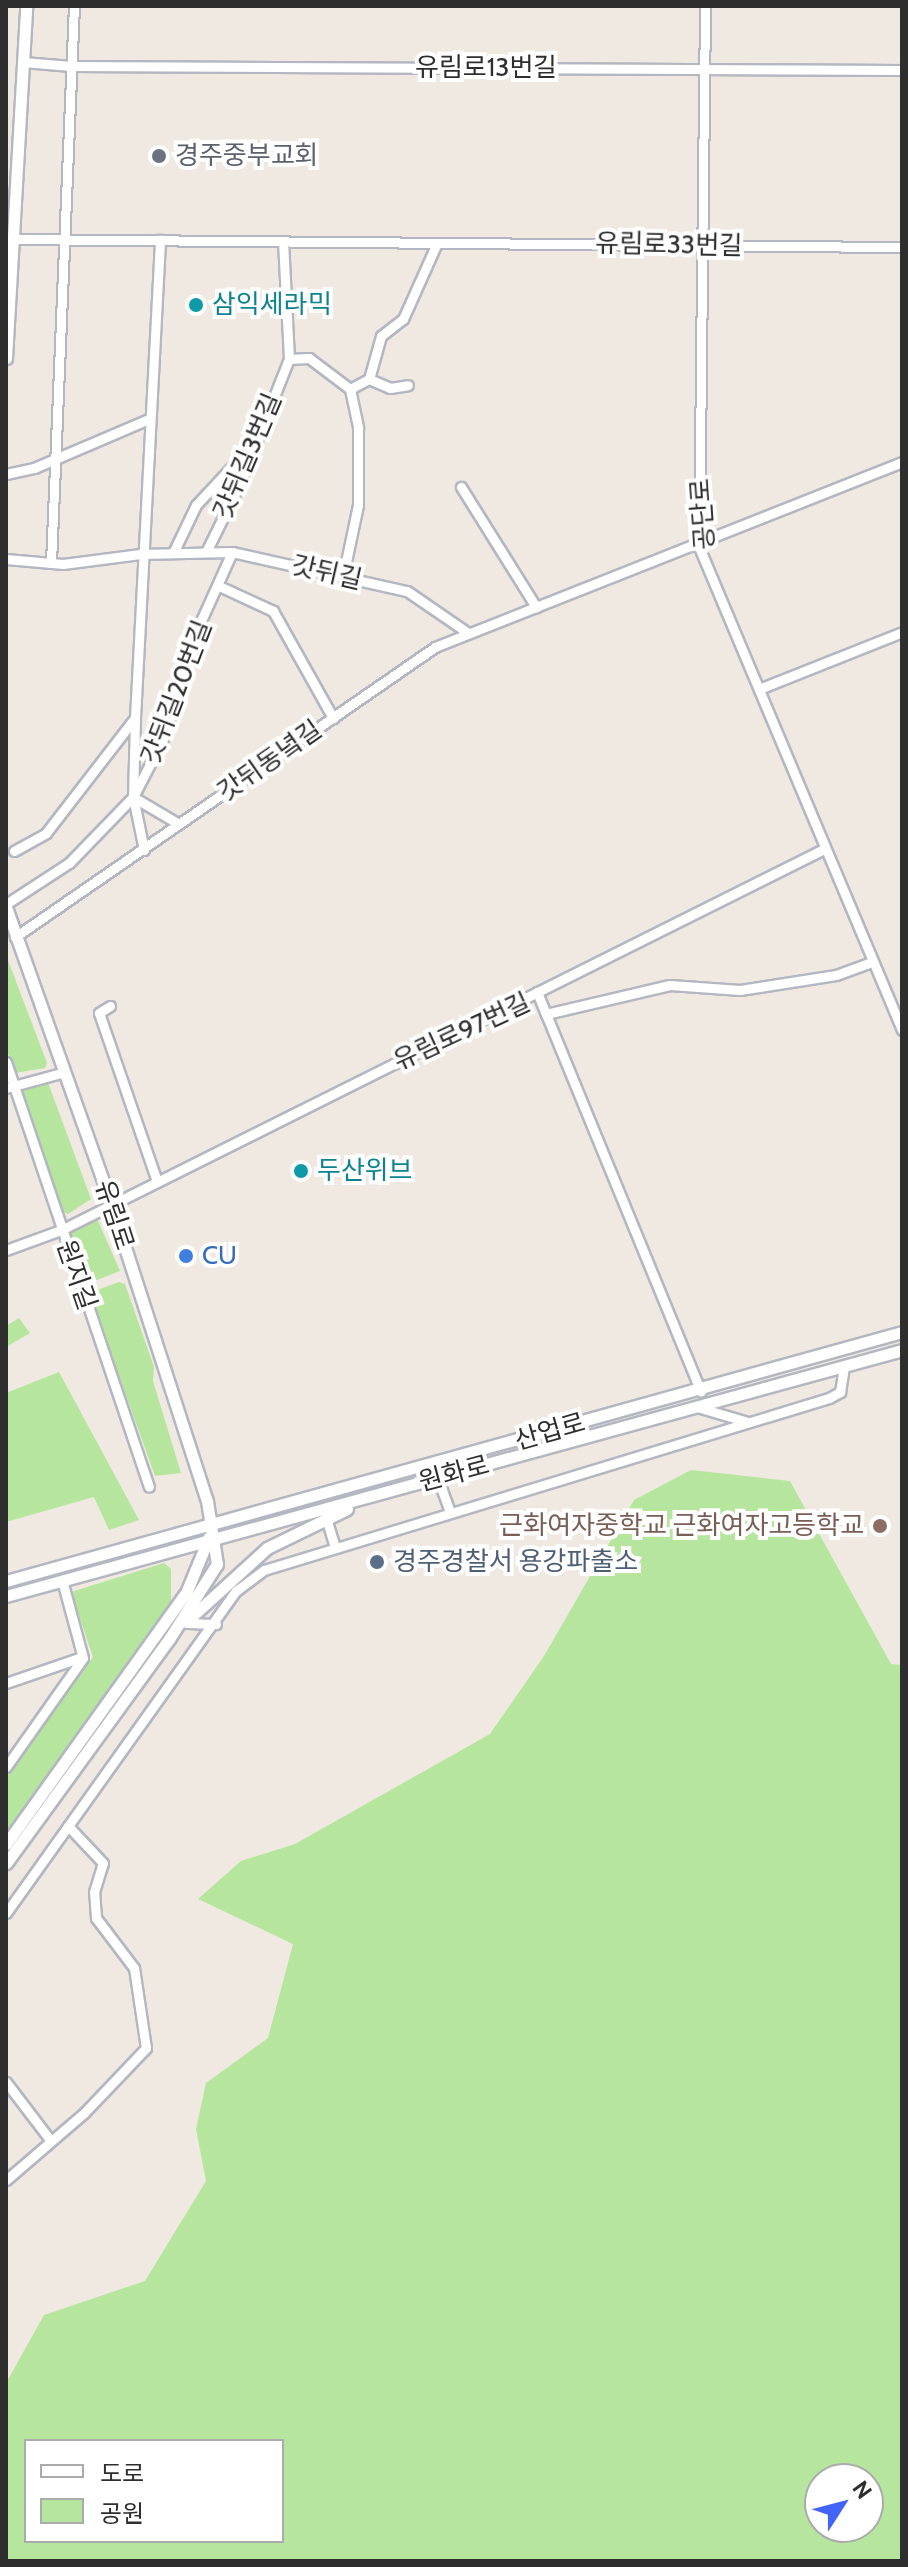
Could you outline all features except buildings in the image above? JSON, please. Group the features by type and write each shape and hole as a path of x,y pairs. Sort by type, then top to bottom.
{"street":[{"path":"6,358 8,273 13,239 26,6"},
{"path":"51,563 74,6"},
{"name":"공단로","path":"705,6 699,547 901,1026"},
{"name":"유림로13번길","path":"23,62 71,66 902,70"},
{"name":"유림로33번길","path":"13,239 902,247"},
{"path":"160,240 140,554 133,797 179,824"},
{"name":"갓뒤길3번길","path":"206,552 239,485 289,359 283,241"},
{"path":"343,576 358,505 358,428 350,389 369,379 381,336 403,319 437,243"},
{"name":"갓뒤길3번길","path":"289,359 309,358 350,389"},
{"path":"369,379 390,388 408,385"},
{"path":"6,474 54,460 149,419"},
{"path":"173,553 196,505 253,444"},
{"name":"갓뒤동녘길","path":"15,937 435,647 699,547 902,462"},
{"path":"461,487 536,607"},
{"name":"갓뒤길","path":"6,559 51,563 140,554 232,552 407,591 468,633"},
{"name":"갓뒤길20번길","path":"6,906 69,863 133,797 166,733 186,654 232,552"},
{"name":"갓뒤길20번길","path":"219,586 273,611 333,718"},
{"path":"759,689 902,632"},
{"path":"14,851 46,833 135,718"},
{"name":"갓뒤길20번길","path":"133,797 144,850"},
{"path":"537,992 824,849"},
{"name":"유림로","path":"6,906 8,922 111,1204 214,1525"},
{"name":"유림로97번길","path":"6,1250 61,1230 537,992 546,1014 670,985 740,990 836,975 872,962"},
{"path":"110,1006 99,1013 157,1181"},
{"path":"546,1014 701,1391"},
{"name":"원지길","path":"6,1062 10,1087 149,1487"},
{"path":"10,1087 65,1072"},
{"name":"산업로","path":"214,1525 701,1391 902,1332"},
{"name":"원화로","path":"6,1596 902,1350"},
{"path":"6,1913 216,1624 236,1591 264,1570 449,1510 840,1392 844,1366"},
{"path":"697,1407 748,1422"},
{"path":"438,1479 449,1510"},
{"path":"169,1639 215,1590 267,1548 326,1518 397,1490"},
{"path":"326,1518 335,1547"},
{"path":"6,1581 214,1525 211,1540 186,1593 6,1844"},
{"path":"6,1863 169,1639 217,1564 211,1540"},
{"path":"6,1767 82,1657 62,1580"},
{"path":"215,1590 210,1610 216,1624"},
{"path":"186,1623 216,1624"},
{"path":"6,1683 82,1657"},
{"path":"6,2180 51,2141 146,2048 134,1968 96,1918 94,1892 103,1863 68,1826"},
{"path":"6,2082 51,2141"}],"green space":[{"path":"6,955 47,1063 45,1068 15,1073 6,1048"},
{"path":"47,1080 91,1199 68,1214 61,1211 20,1093 20,1087"},
{"path":"95,1214 120,1271 92,1282 83,1278 68,1234 70,1227"},
{"path":"119,1282 125,1284 154,1367 153,1381 181,1473 155,1476 91,1298 97,1290"},
{"path":"19,1318 30,1333 6,1347 6,1326"},
{"path":"59,1372 139,1520 109,1530 94,1497 6,1522 6,1393"},
{"path":"691,1470 790,1481 891,1664 902,1665 902,2561 6,2561 6,2383 44,2315 145,2281 206,2181 196,2129 206,2083 268,2038 293,1944 198,1899 241,1861 295,1844 490,1734 544,1656 634,1500"},
{"path":"164,1563 171,1569 171,1604 6,1837 6,1778 93,1657 71,1592"}],"place":[{"name":"경주중부교회","path":"159,156"},
{"name":"삼익세라믹","path":"196,305"},
{"name":"두산위브","path":"301,1171"},
{"name":"CU","path":"186,1256"},
{"name":"근화여자중학교 근화여자고등학교","path":"880,1526"},
{"name":"경주경찰서 용강파출소","path":"377,1562"}]}
